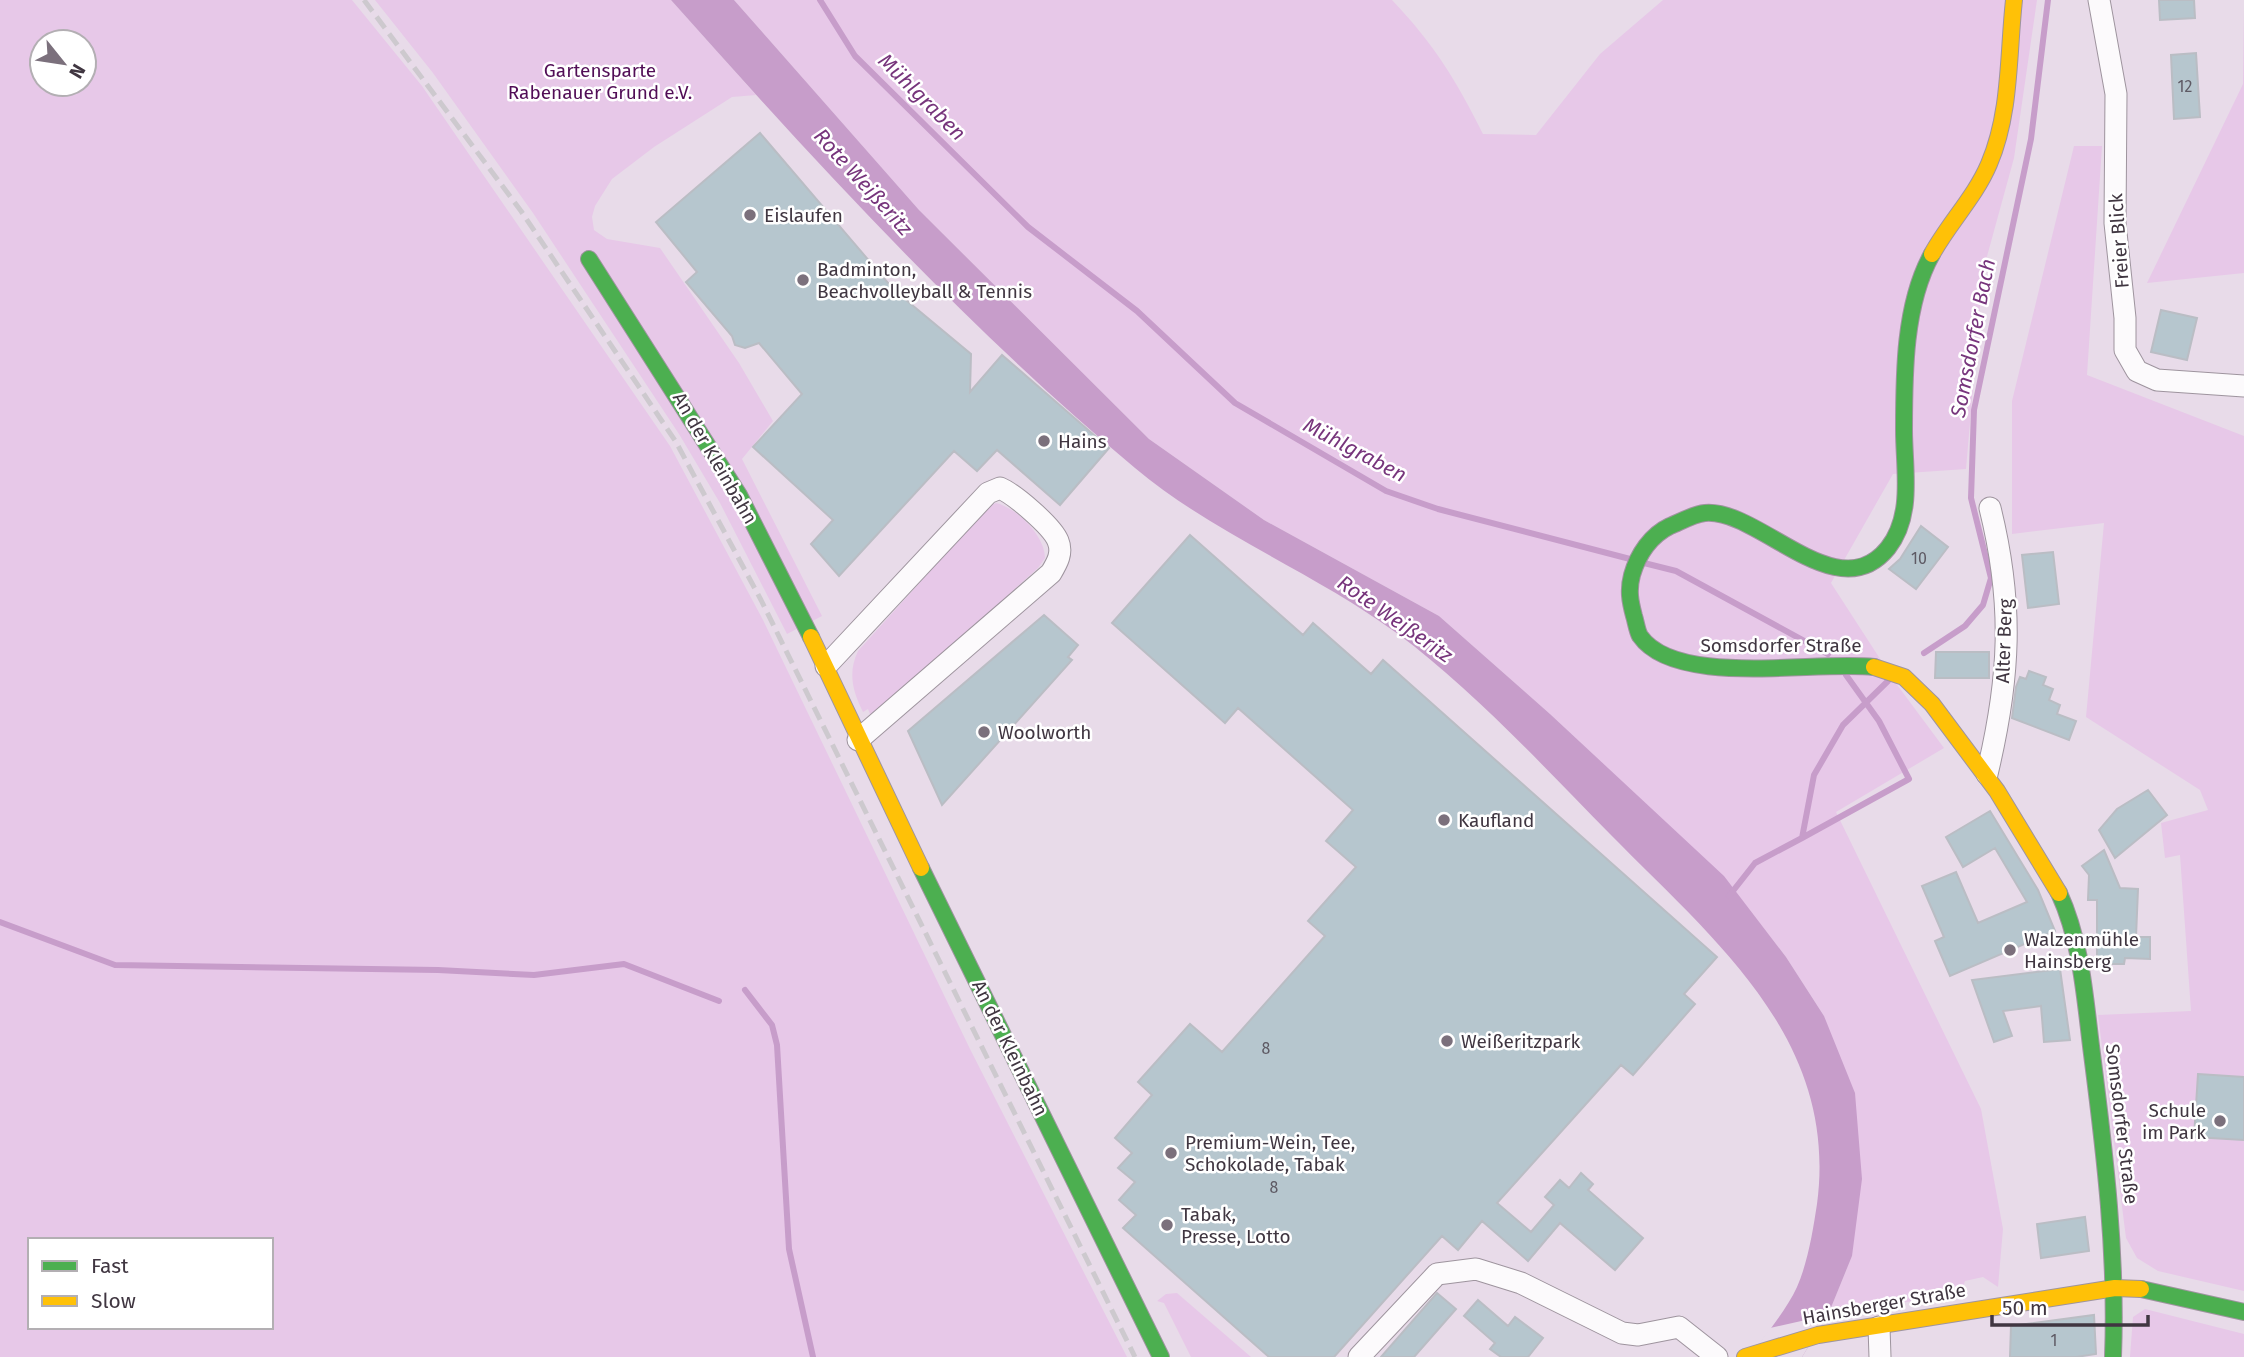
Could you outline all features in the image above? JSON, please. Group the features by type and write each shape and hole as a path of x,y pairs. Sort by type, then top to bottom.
{"street":[{"name":"Somsdorfer Straße","path":"2014,0 2007,83 1992,160 1966,206 1932,247 1916,292 1909,345 1904,432 1905,502 1899,532 1882,556 1861,567 1800,557 1747,526 1706,513 1662,529 1642,551 1629,584 1630,608 1645,644 1673,660 1707,669 1846,664 1883,668 1908,679 1987,774 2060,895 2082,972 2111,1206 2115,1288 2113,1357"},
{"name":"Freier Blick","path":"2099,0 2116,94 2115,223 2125,318 2125,350 2137,371 2157,380 2244,386"},
{"name":"An der Kleinbahn","path":"589,259 739,495 826,666 858,740 1161,1357"},
{"path":"826,666 988,493 1000,488 1013,494 1058,539 1060,552 1051,573 858,740"},
{"name":"Alter Berg","path":"1987,774 2001,702 2008,626 2004,563 1990,509"},
{"path":"1359,1357 1437,1274 1476,1269 1521,1283 1622,1333 1638,1335 1679,1327 1717,1357"},
{"path":"2115,1288 2140,1289 2244,1312"},
{"name":"Hainsberger Straße","path":"1747,1356 1818,1335 2115,1288"},
{"path":"1879,1327 1880,1357"}],"green space":[{"path":"0,0 352,0 422,86 670,446 763,620 970,1049 1127,1357 0,1357"},
{"name":"Gartensparte Rabenauer Grund e.V.","path":"375,0 671,0 756,95 732,97 654,147 612,179 595,206 592,217 594,230 607,239 660,248 739,363 773,421 742,459 822,616 787,634 720,503 679,434 533,213 433,73"},
{"path":"734,0 1392,0 1443,63 1483,134 1536,135 1600,54 1663,0 2037,0 2014,158 1983,271 1966,469 1893,474 1831,583 1895,682 1944,748 1836,812 1981,1109 2003,1229 1998,1287 1983,1277 1965,1281 1961,1293 1828,1315 1852,1256 1824,1016 1786,957 1724,877 1550,714 1439,616 1264,520 1149,439 919,210"},
{"path":"2244,8 2244,273 2147,283 2243,84"},
{"path":"2074,146 2102,146 2087,375 2244,436 2244,1291 2158,1271 2137,1258 2126,1238 2098,1015 2191,1011 2180,855 2165,858 2161,823 2208,810 2200,790 2086,717 2104,523 2012,534 2012,401"},
{"path":"996,503 1013,511 1028,524 1040,541 1045,558 1038,568 876,713 870,714 868,709 863,712 856,696 852,674 858,651 989,506"},
{"path":"1177,1293 1251,1357 1191,1357 1164,1303 1157,1301 1166,1294"},
{"path":"2145,1309 2244,1334 2244,1357 2130,1357 2133,1317"}],"water":[{"name":"Rote Weißeritz","path":"671,0 734,0 919,210 1149,439 1264,520 1439,616 1550,714 1724,876 1786,957 1824,1016 1855,1093 1862,1179 1852,1256 1828,1315 1802,1357 1750,1357 1797,1287 1812,1235 1817,1204 1819,1145 1809,1091 1789,1042 1761,997 1727,954 1507,730 1425,655 1333,591 1231,534 1166,492 1073,414 894,243"}],"pier":[{"path":"1828,1315 1802,1357 1750,1357 1770,1328"}],"building":[{"path":"2159,0 2194,0 2195,18 2160,20"},
{"path":"2196,53 2200,117 2174,119 2171,55"},
{"path":"760,133 894,290 971,354 970,392 1002,355 1109,448 1060,505 997,450 977,471 954,451 839,576 811,544 833,520 753,447 802,394 759,343 745,348 735,345 732,336 686,282 697,272 656,222"},
{"path":"2161,310 2197,318 2187,360 2151,352"},
{"path":"1921,526 1948,547 1916,589 1889,569 1900,559"},
{"name":"Weißeritzpark","path":"1190,535 1303,635 1313,623 1371,674 1383,660 1717,957 1684,994 1695,1004 1633,1075 1621,1065 1497,1203 1531,1232 1554,1205 1545,1197 1560,1180 1569,1188 1581,1173 1593,1184 1588,1190 1643,1238 1615,1270 1560,1223 1528,1261 1482,1221 1458,1250 1442,1236 1334,1357 1269,1357 1123,1228 1136,1215 1119,1200 1135,1182 1118,1168 1132,1153 1115,1138 1152,1095 1138,1082 1190,1024 1222,1052 1325,936 1308,921 1356,867 1326,841 1353,810 1238,708 1225,723 1112,623"},
{"path":"2053,552 2059,604 2028,608 2022,555"},
{"path":"1044,615 1078,645 1068,657 1072,660 942,805 908,731"},
{"path":"1936,652 1989,652 1989,678 1935,678"},
{"path":"2029,671 2046,677 2043,685 2053,689 2049,700 2060,705 2057,714 2076,721 2069,740 2012,718 2016,687 2020,677 2026,679"},
{"path":"2148,790 2167,815 2115,858 2099,830 2117,809"},
{"path":"1990,811 2038,890 2055,931 1950,976 1935,941 1944,937 1922,886 1956,872 1978,923 2027,902 1995,848 1963,867 1946,837"},
{"path":"2104,850 2120,888 2138,889 2136,937 2150,937 2150,959 2125,958 2124,964 2097,964 2097,900 2088,900 2089,875 2082,866"},
{"path":"2060,969 2070,1040 2044,1042 2041,1006 2003,1011 2012,1036 1994,1042 1972,980"},
{"name":"Schule im Park","path":"2198,1074 2244,1077 2244,1140 2194,1137"},
{"path":"2085,1217 2089,1251 2041,1258 2037,1224"},
{"path":"1437,1293 1456,1309 1414,1357 1381,1357"},
{"path":"1478,1300 1508,1326 1515,1317 1543,1338 1528,1357 1501,1357 1490,1349 1495,1343 1464,1316"},
{"path":"2094,1315 2096,1354 2076,1357 2010,1357 2011,1326"}],"waterway":[{"name":"Mühlgraben","path":"820,0 855,56 1028,227 1137,311 1235,403 1386,491 1438,509 1630,559"},
{"name":"Somsdorfer Bach","path":"1924,653 1965,626 1983,605 1991,578 1971,498 1974,410 2031,139 2048,0"},
{"name":"Mühlgraben","path":"1644,563 1676,571 1828,654"},
{"name":"Mühlgraben","path":"1802,838 1909,779 1879,721 1846,675"},
{"name":"Somsdorfer Bach","path":"1729,896 1755,863 1802,838 1814,775 1843,725 1888,681"},
{"path":"0,922 115,965 438,970 534,975 624,964 719,1001"},
{"path":"745,990 772,1025 777,1045 789,1249 813,1357"}],"railway":[{"path":"364,0 521,211 676,442 761,600 1135,1357"}],"traffic: fast":[{"path":"1874,667 1749,668 1715,667 1684,662 1658,652 1640,636 1631,600 1631,580 1642,553 1657,534 1692,516 1705,513 1726,516 1749,525 1822,563 1845,568 1868,564 1888,548 1901,521 1906,491 1904,386 1911,317 1916,295 1932,254"},
{"path":"589,259 739,495 811,637"},
{"path":"921,868 1161,1357"},
{"path":"2059,893 2073,932 2082,972 2101,1130 2112,1243 2113,1357"},
{"path":"2141,1289 2244,1312"}],"traffic: slow":[{"path":"1932,254 1977,188 1996,145 2008,83 2014,0"},
{"path":"811,637 921,868"},
{"path":"1874,667 1904,677 1932,704 1997,791 2059,893"},
{"path":"1745,1357 1818,1335 2115,1288 2141,1289"}],"place":[{"name":"Eislaufen","path":"750,215"},
{"name":"Badminton, Beachvolleyball & Tennis","path":"803,280"},
{"name":"Hains","path":"1044,441"},
{"name":"Woolworth","path":"984,732"},
{"name":"Kaufland","path":"1444,820"},
{"name":"Walzenmühle Hainsberg","path":"2010,950"},
{"name":"Weißeritzpark","path":"1447,1041"},
{"name":"Schule im Park","path":"2220,1121"},
{"name":"Premium-Wein, Tee, Schokolade, Tabak","path":"1171,1153"},
{"name":"Tabak, Presse, Lotto","path":"1167,1225"}]}
